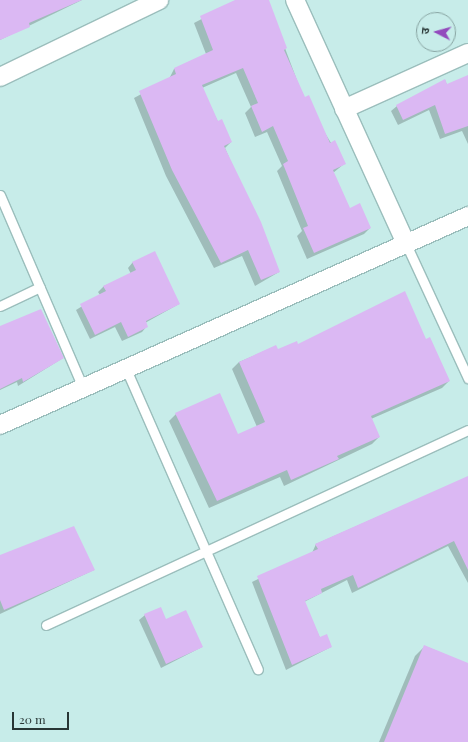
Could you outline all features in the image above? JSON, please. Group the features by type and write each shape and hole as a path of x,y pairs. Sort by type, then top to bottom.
{"street":[{"path":"0,77 159,0"},
{"path":"295,0 406,244"},
{"path":"344,109 468,53"},
{"path":"0,425 468,216"}],"lane":[{"path":"0,195 83,388"},
{"path":"406,244 468,378"},
{"path":"0,306 40,287"},
{"path":"126,369 258,669"},
{"path":"46,625 468,430"}],"building":[{"path":"0,0 82,0 29,23 30,27 0,40"},
{"path":"235,0 269,0 287,48 284,50 305,97 309,95 330,143 335,140 346,164 333,170 350,208 360,203 371,228 314,253 303,228 308,226 283,164 288,161 273,126 262,132 251,106 258,103 243,68 202,85 218,121 222,119 232,142 224,146 261,222 280,272 261,280 248,250 221,263 172,170 139,91 176,74 174,68 213,50 200,16"},
{"path":"468,75 468,126 445,134 435,105 403,120 396,105 445,79 447,84"},
{"path":"155,251 180,304 146,321 148,327 128,337 121,322 95,335 80,304 106,291 103,286 136,270 132,262"},
{"path":"405,291 426,339 430,337 450,381 371,416 380,437 337,456 339,459 291,480 287,470 217,501 175,413 220,393 238,434 265,422 239,362 276,345 278,349 297,341 298,344"},
{"path":"41,309 64,358 23,382 22,378 0,389 0,326"},
{"path":"468,476 468,570 454,541 358,588 353,575 321,589 322,593 305,601 320,637 327,634 332,647 292,665 257,576 318,549 315,544"},
{"path":"74,526 95,570 4,610 0,600 0,555"},
{"path":"161,607 166,619 186,610 203,647 166,664 144,614"},
{"path":"424,645 468,663 468,742 384,742"}]}
